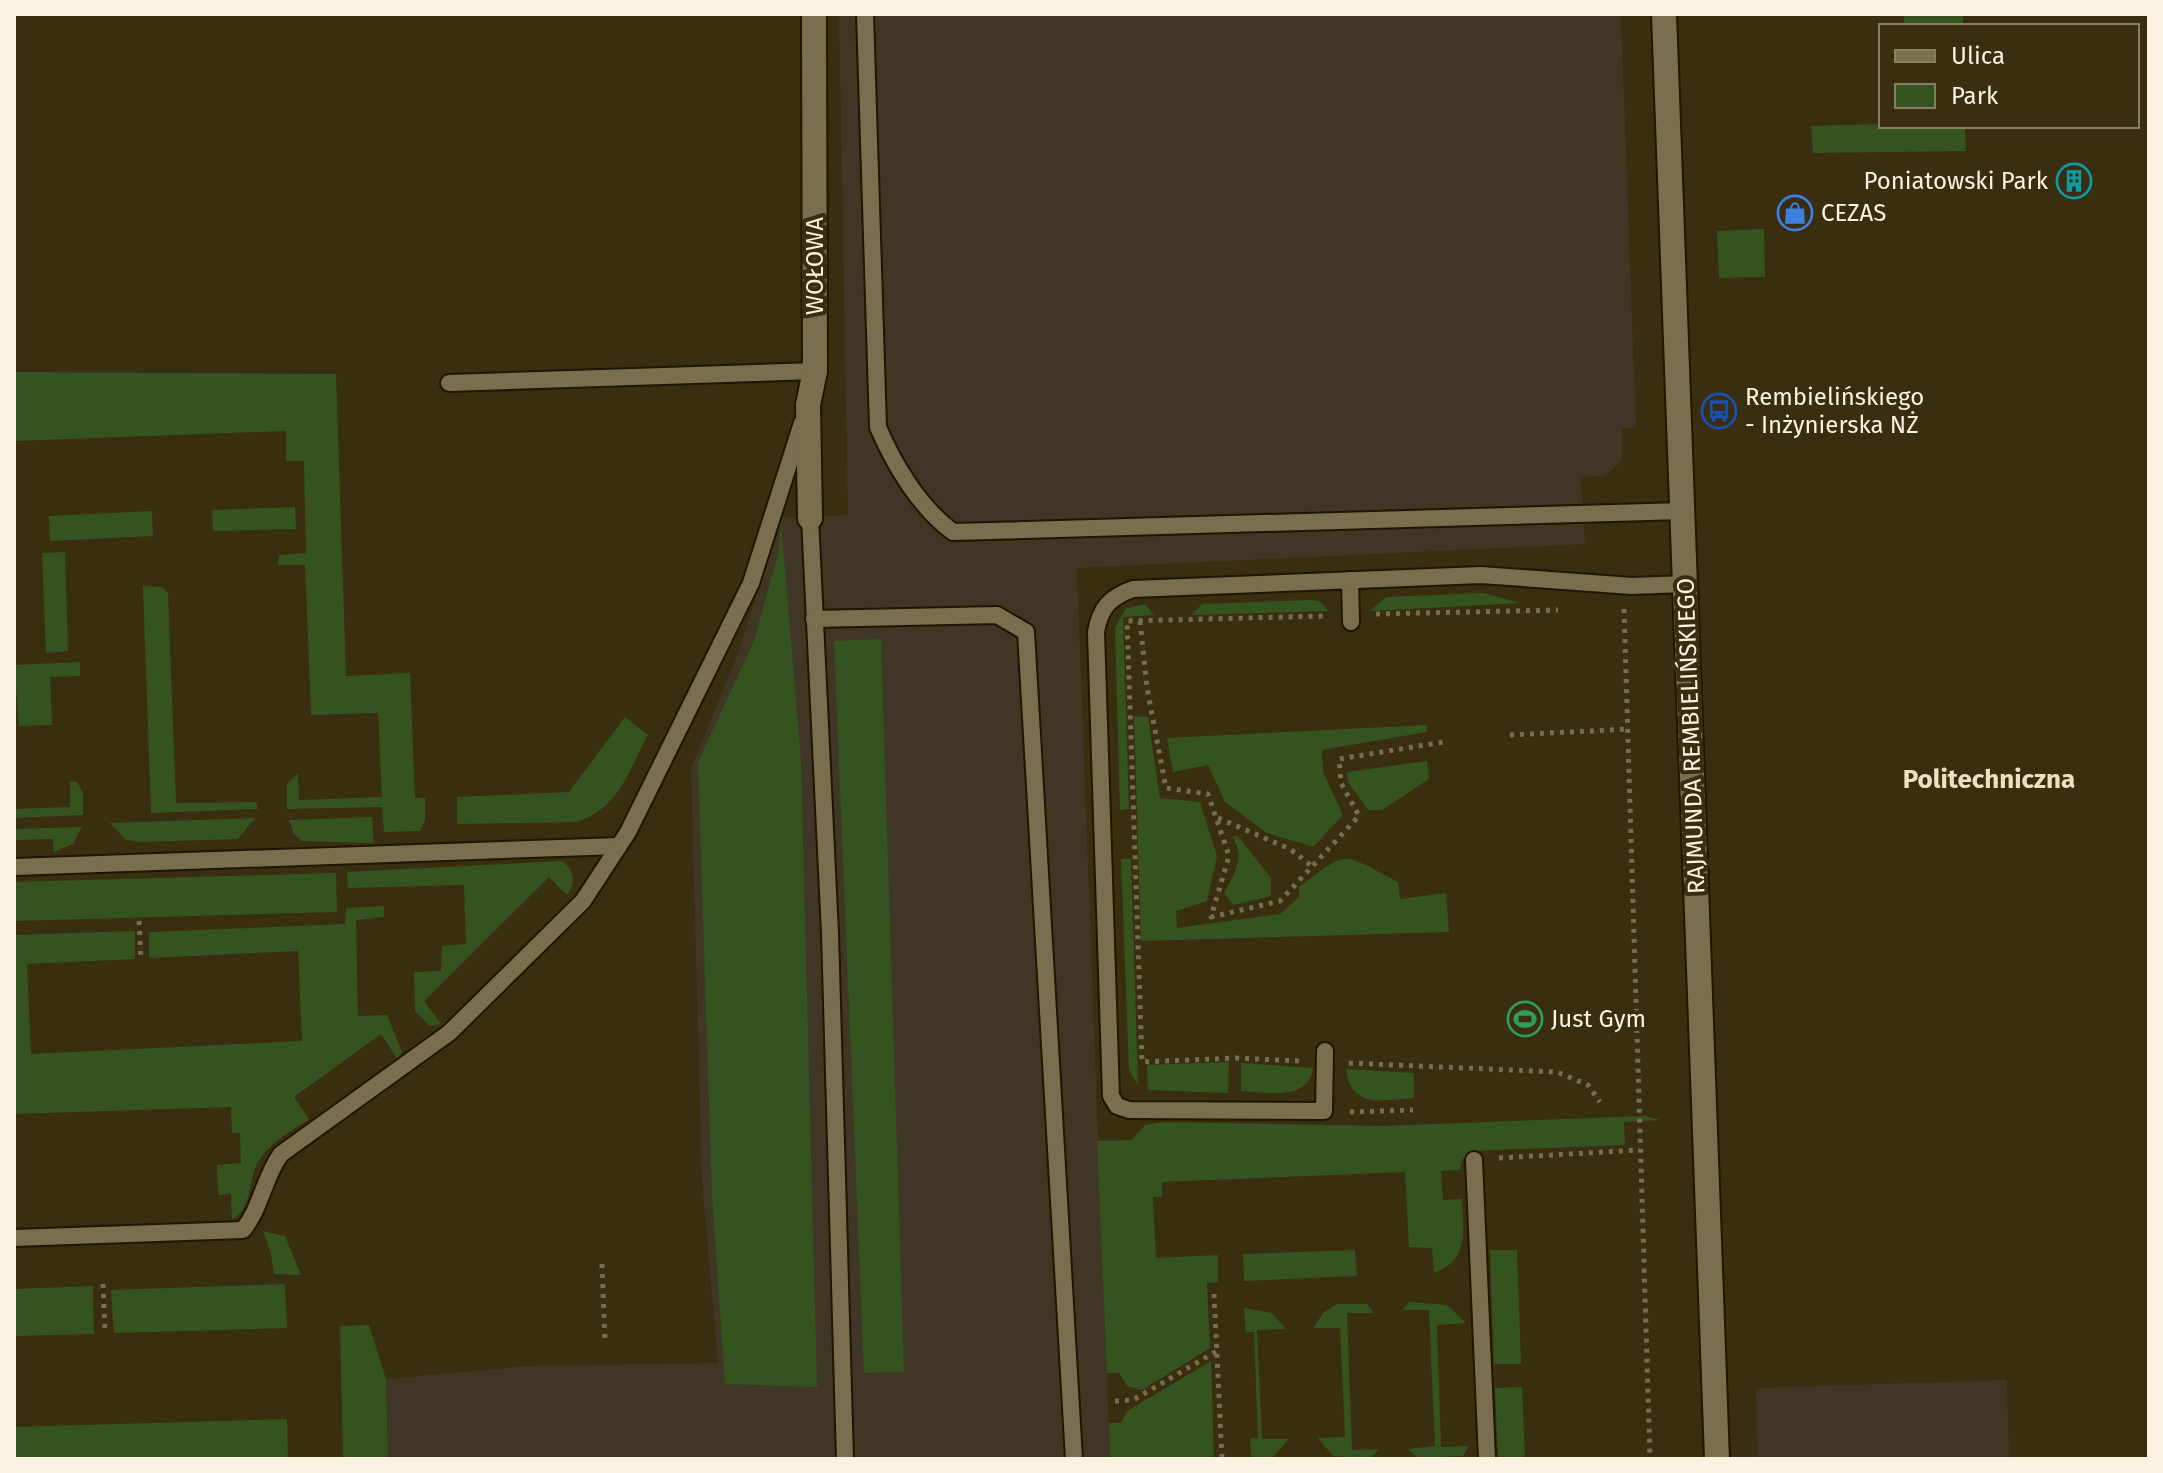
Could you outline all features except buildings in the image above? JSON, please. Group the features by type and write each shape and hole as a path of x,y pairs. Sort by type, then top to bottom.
{"street":[{"name":"WOŁOWA","path":"810,518 808,405 815,371 814,14"},
{"name":"RAJMUNDA REMBIELIŃSKIEGO","path":"1664,14 1717,1459"}],"lane":[{"path":"865,14 878,427 887,450 934,518 953,532 1683,511"},
{"path":"449,383 815,371"},
{"path":"14,1238 243,1230 251,1221 269,1170 281,1154 449,1033 573,912 619,846 711,671 751,583 808,405"},
{"path":"810,518 830,933 845,1459"},
{"path":"1325,1056 1324,1111 1129,1110 1117,1106 1111,1096 1096,632 1099,617 1107,603 1133,589 1481,575 1632,586 1686,584"},
{"path":"1350,580 1351,619"},
{"path":"814,619 997,615 1026,632 1074,1459"},
{"path":"14,867 619,846"},
{"path":"1474,1160 1487,1459"}],"path":[{"path":"1624,608 1650,1459"},
{"path":"1609,609 1638,609"},
{"path":"1563,610 1351,619 1127,621 1142,1062 1325,1056 1557,1072 1588,1085 1600,1102"},
{"path":"1140,621 1147,688 1166,788 1208,794 1229,856 1211,917 1280,901 1359,816 1341,783 1339,759 1444,742"},
{"path":"1510,735 1627,729"},
{"path":"1216,817 1290,849 1312,866"},
{"path":"139,921 141,958"},
{"path":"1324,1111 1413,1110"},
{"path":"1474,1160 1639,1150"},
{"path":"602,1264 605,1343"},
{"path":"103,1284 105,1333"},
{"path":"1214,1294 1222,1459"},
{"path":"1115,1401 1133,1400 1217,1351"}],"shaded area":[{"path":"839,14 1621,14 1636,428 1622,428 1622,461 1605,476 1581,477 1585,544 1077,568 1110,1459 388,1459 386,1379 528,1366 718,1363 702,1182 691,768 738,654 780,518 848,515"},
{"path":"2007,1380 2009,1459 1758,1459 1756,1388"}],"green space":[{"path":"1904,14 1963,14 1963,24 1904,24"},
{"path":"1879,124 1879,128 1965,128 1966,151 1813,153 1811,126"},
{"path":"1764,229 1765,277 1719,278 1717,231"},
{"path":"14,372 336,374 346,676 410,673 415,798 425,798 425,820 420,831 384,832 382,807 287,809 287,784 298,773 299,800 382,797 378,713 311,715 305,565 278,565 279,555 306,553 304,461 286,461 286,431 14,441"},
{"path":"295,507 296,529 213,531 212,510"},
{"path":"152,511 153,536 50,541 49,516"},
{"path":"781,522 801,761 817,1387 725,1384 712,1195 698,762 754,641 778,554"},
{"path":"65,552 68,651 46,653 42,553"},
{"path":"143,586 163,587 168,593 176,803 256,802 258,809 151,813"},
{"path":"1484,593 1520,603 1370,611 1386,597"},
{"path":"1319,601 1329,611 1192,615 1202,604"},
{"path":"1145,604 1154,615 1123,617 1129,809 1120,810 1115,628 1126,608"},
{"path":"881,639 904,1372 864,1373 834,641"},
{"path":"80,662 80,676 50,677 52,725 19,726 14,665"},
{"path":"1134,716 1148,717 1160,798 1200,802 1217,856 1207,901 1176,911 1177,928 1280,914 1299,897 1299,887 1328,866 1347,859 1398,882 1400,899 1446,893 1449,932 1141,941"},
{"path":"625,717 648,735 621,787 603,808 591,816 577,822 457,824 457,797 569,792"},
{"path":"1427,725 1427,732 1322,750 1323,772 1343,815 1313,847 1267,833 1225,802 1208,765 1173,772 1167,738"},
{"path":"1427,761 1429,779 1382,810 1368,810 1348,782 1347,772"},
{"path":"70,781 77,782 83,793 83,815 14,818 14,809 70,807"},
{"path":"372,817 374,843 302,841 294,834 289,820"},
{"path":"255,818 238,839 140,842 126,840 110,823"},
{"path":"82,827 73,844 54,852 53,839 14,840 14,829"},
{"path":"1232,836 1238,836 1271,878 1271,896 1233,905 1224,894 1238,858"},
{"path":"1121,859 1131,859 1138,1085 1129,1070"},
{"path":"562,861 573,877 567,895 549,877 424,1001 441,1024 430,1026 415,1011 414,972 441,971 442,946 466,944 464,885 348,888 347,872"},
{"path":"336,873 337,912 14,921 14,882"},
{"path":"384,906 384,917 356,920 358,1016 387,1015 402,1052 397,1059 381,1034 294,1097 309,1119 270,1147 260,1159 244,1207 232,1220 231,1194 218,1195 217,1165 241,1163 240,1133 232,1133 231,1107 14,1114 14,935 135,931 135,959 27,964 31,1054 302,1041 298,951 149,958 149,932 345,924 346,908"},
{"path":"1229,1062 1228,1093 1148,1090 1147,1065"},
{"path":"1241,1063 1313,1068 1310,1079 1295,1090 1263,1093 1241,1091"},
{"path":"1346,1069 1414,1073 1414,1098 1380,1101 1362,1097 1354,1091"},
{"path":"1645,1116 1660,1120 1624,1122 1625,1145 1471,1151 1463,1158 1460,1170 1441,1171 1443,1200 1462,1199 1463,1233 1454,1260 1434,1273 1432,1248 1409,1247 1405,1172 1162,1182 1162,1197 1153,1197 1156,1258 1218,1255 1218,1282 1207,1283 1210,1348 1142,1390 1127,1386 1119,1373 1107,1373 1097,1141 1132,1140 1145,1125 1163,1122 1382,1126"},
{"path":"263,1231 285,1236 301,1275 274,1274"},
{"path":"1355,1250 1357,1276 1244,1281 1243,1254"},
{"path":"1490,1250 1517,1250 1521,1364 1494,1364"},
{"path":"285,1284 287,1328 114,1333 111,1290"},
{"path":"93,1286 94,1334 14,1336 14,1289"},
{"path":"1409,1302 1447,1305 1466,1323 1437,1325 1441,1447 1469,1446 1463,1456 1418,1458 1408,1449 1435,1446 1429,1310 1402,1310"},
{"path":"1337,1304 1367,1304 1374,1313 1347,1313 1352,1450 1379,1449 1370,1459 1333,1456 1318,1438 1345,1437 1340,1328 1313,1328 1324,1312"},
{"path":"1244,1308 1272,1313 1286,1329 1257,1330 1262,1439 1289,1439 1271,1459 1251,1459 1250,1438 1258,1438 1254,1332 1246,1332"},
{"path":"369,1325 386,1379 388,1459 343,1459 340,1326"},
{"path":"1211,1361 1214,1459 1110,1459 1109,1423 1121,1423 1127,1411"},
{"path":"1522,1387 1525,1459 1498,1459 1495,1388"},
{"path":"287,1419 288,1459 14,1459 14,1427"}],"place":[{"name":"Poniatowski Park","path":"2074,181"},
{"name":"CEZAS","path":"1795,213"},
{"name":"Rembielińskiego - Inżynierska NŻ","path":"1719,411"},
{"name":"Just Gym","path":"1525,1019"}],"district":[{"name":"Politechniczna","path":"1989,779"}]}
